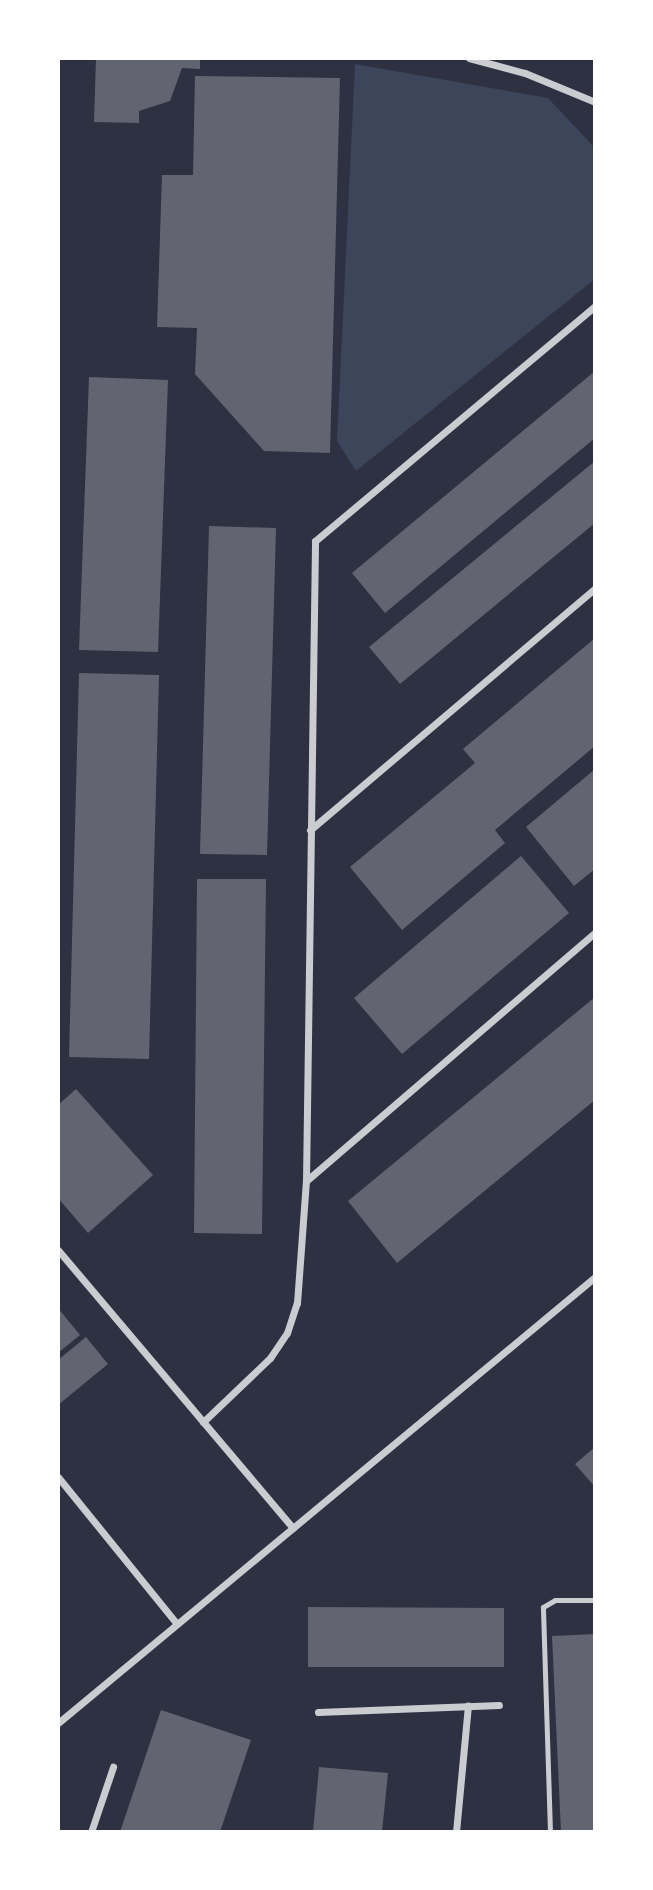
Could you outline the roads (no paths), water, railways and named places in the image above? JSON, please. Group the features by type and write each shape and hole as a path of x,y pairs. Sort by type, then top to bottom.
{"street":[{"path":"469,58 525,73 591,96 595,102"},
{"path":"203,1422 270,1358 287,1333 297,1303 306,1181 315,541 595,306"},
{"path":"310,830 595,588"},
{"path":"306,1181 595,932"},
{"path":"58,1250 293,1528"},
{"path":"58,1723 595,1277"},
{"path":"58,1477 177,1624"},
{"path":"318,1712 499,1705"},
{"path":"456,1832 468,1706"},
{"path":"91,1832 113,1767"}],"lane":[{"path":"550,1832 543,1607 555,1600 595,1600"}]}
